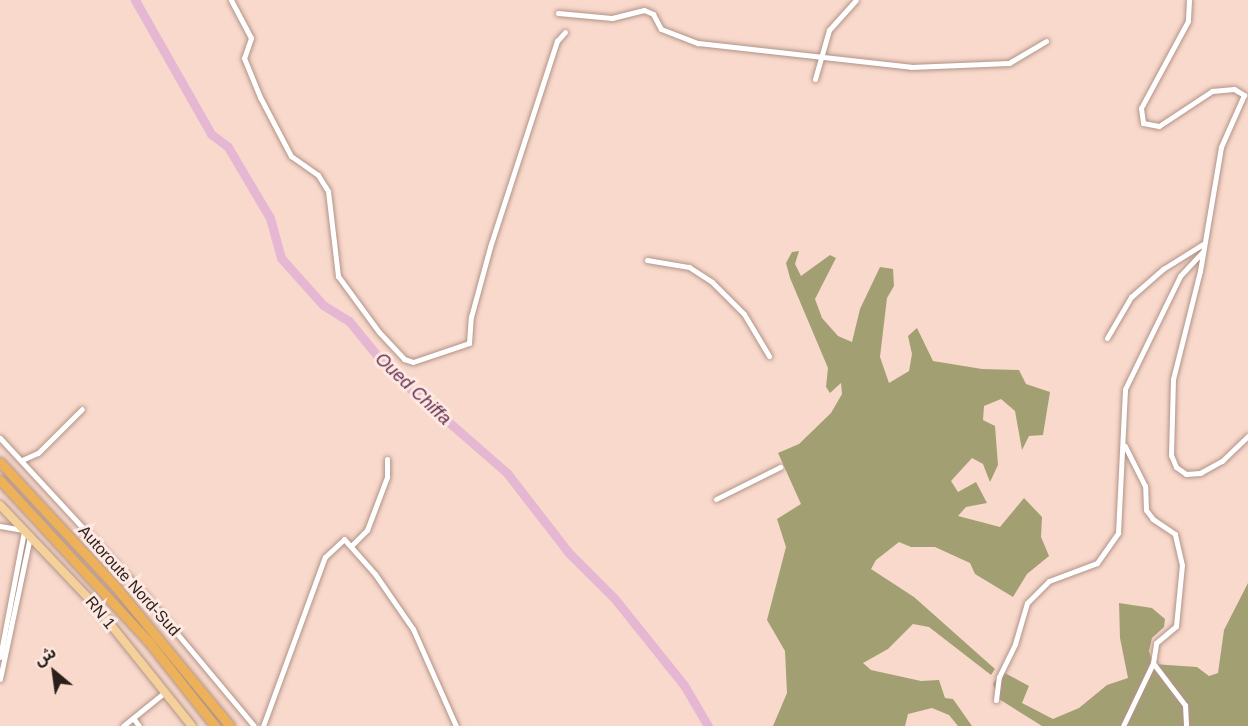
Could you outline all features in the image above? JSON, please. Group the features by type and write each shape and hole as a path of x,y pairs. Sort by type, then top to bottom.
{"highway":[{"name":"Autoroute Nord-Sud","path":"0,462 122,594 230,726"},
{"name":"Autoroute Nord-Sud","path":"0,480 148,642 215,726"}],"main road":[{"name":"RN 1","path":"0,505 95,605 192,726"}],"street":[{"path":"231,0 251,38 244,58 260,97 291,156 318,174 328,191 338,276 379,332 404,358 413,362 470,343 471,317 490,247 557,42 565,32"},
{"path":"815,79 818,59 829,30 856,0"},
{"path":"1189,0 1188,21 1168,53 1140,117 1143,123 1159,126 1205,94 1223,89 1241,90 1242,102 1221,147 1202,252 1173,379 1171,455 1176,467 1186,474 1200,473 1222,461 1248,436"},
{"path":"558,13 612,18 644,10 653,14 661,29 698,43 818,59 911,67 1009,63 1046,41"},
{"path":"1107,338 1131,297 1163,269 1203,244"},
{"path":"996,700 999,677 1015,644 1026,603 1056,577 1097,563 1118,533 1125,389 1180,276 1202,252"},
{"path":"647,260 689,267 712,282 744,314 769,357"},
{"path":"22,460 38,453 82,409"},
{"path":"0,438 190,646 254,726"},
{"path":"1124,444 1145,486 1146,510 1153,519 1175,534 1182,565 1176,626 1156,643 1153,663 1124,726"},
{"path":"351,546 367,530 387,477 387,459"},
{"path":"716,499 780,467"},
{"path":"0,526 26,533"},
{"path":"0,657 26,533"},
{"path":"0,679 26,533"},
{"path":"263,726 325,557 344,539 413,629 456,726"},
{"path":"1153,663 1185,705 1186,726"},
{"path":"123,726 165,692"},
{"path":"133,718 139,726"}],"shaded area":[{"path":"799,251 795,264 801,276 830,255 836,258 815,299 822,318 838,336 852,342 860,309 880,267 893,269 894,286 887,298 880,357 889,383 909,371 912,354 908,336 917,328 933,361 982,369 1019,370 1026,384 1050,392 1043,435 1029,436 1022,450 1015,411 1001,399 984,406 983,420 995,426 998,465 990,482 983,464 972,458 951,481 958,492 976,482 987,503 966,507 958,516 1000,527 1024,498 1042,517 1041,537 1049,556 1027,574 1013,597 975,574 970,563 935,547 911,547 899,542 876,560 871,569 914,597 995,669 991,675 929,627 913,624 888,649 863,663 871,670 921,681 939,680 945,698 953,699 972,726 958,726 949,715 932,708 908,714 905,726 773,726 787,693 785,651 767,620 786,547 777,519 801,504 778,453 799,444 831,413 842,394 841,383 830,393 826,387 828,368 790,278 786,263 792,252"},
{"path":"1248,583 1248,726 1042,726 999,699 993,684 1001,671 1029,686 1022,703 1053,719 1079,708 1107,685 1128,678 1120,638 1119,603 1152,608 1165,619 1164,627 1152,638 1149,651 1153,664 1197,667 1209,676 1218,673 1224,630"}],"waterway":[{"name":"Oued Chiffa","path":"135,0 211,134 228,147 270,218 281,258 323,305 349,321 389,370 507,473 568,552 615,599 684,685 708,726"}]}
